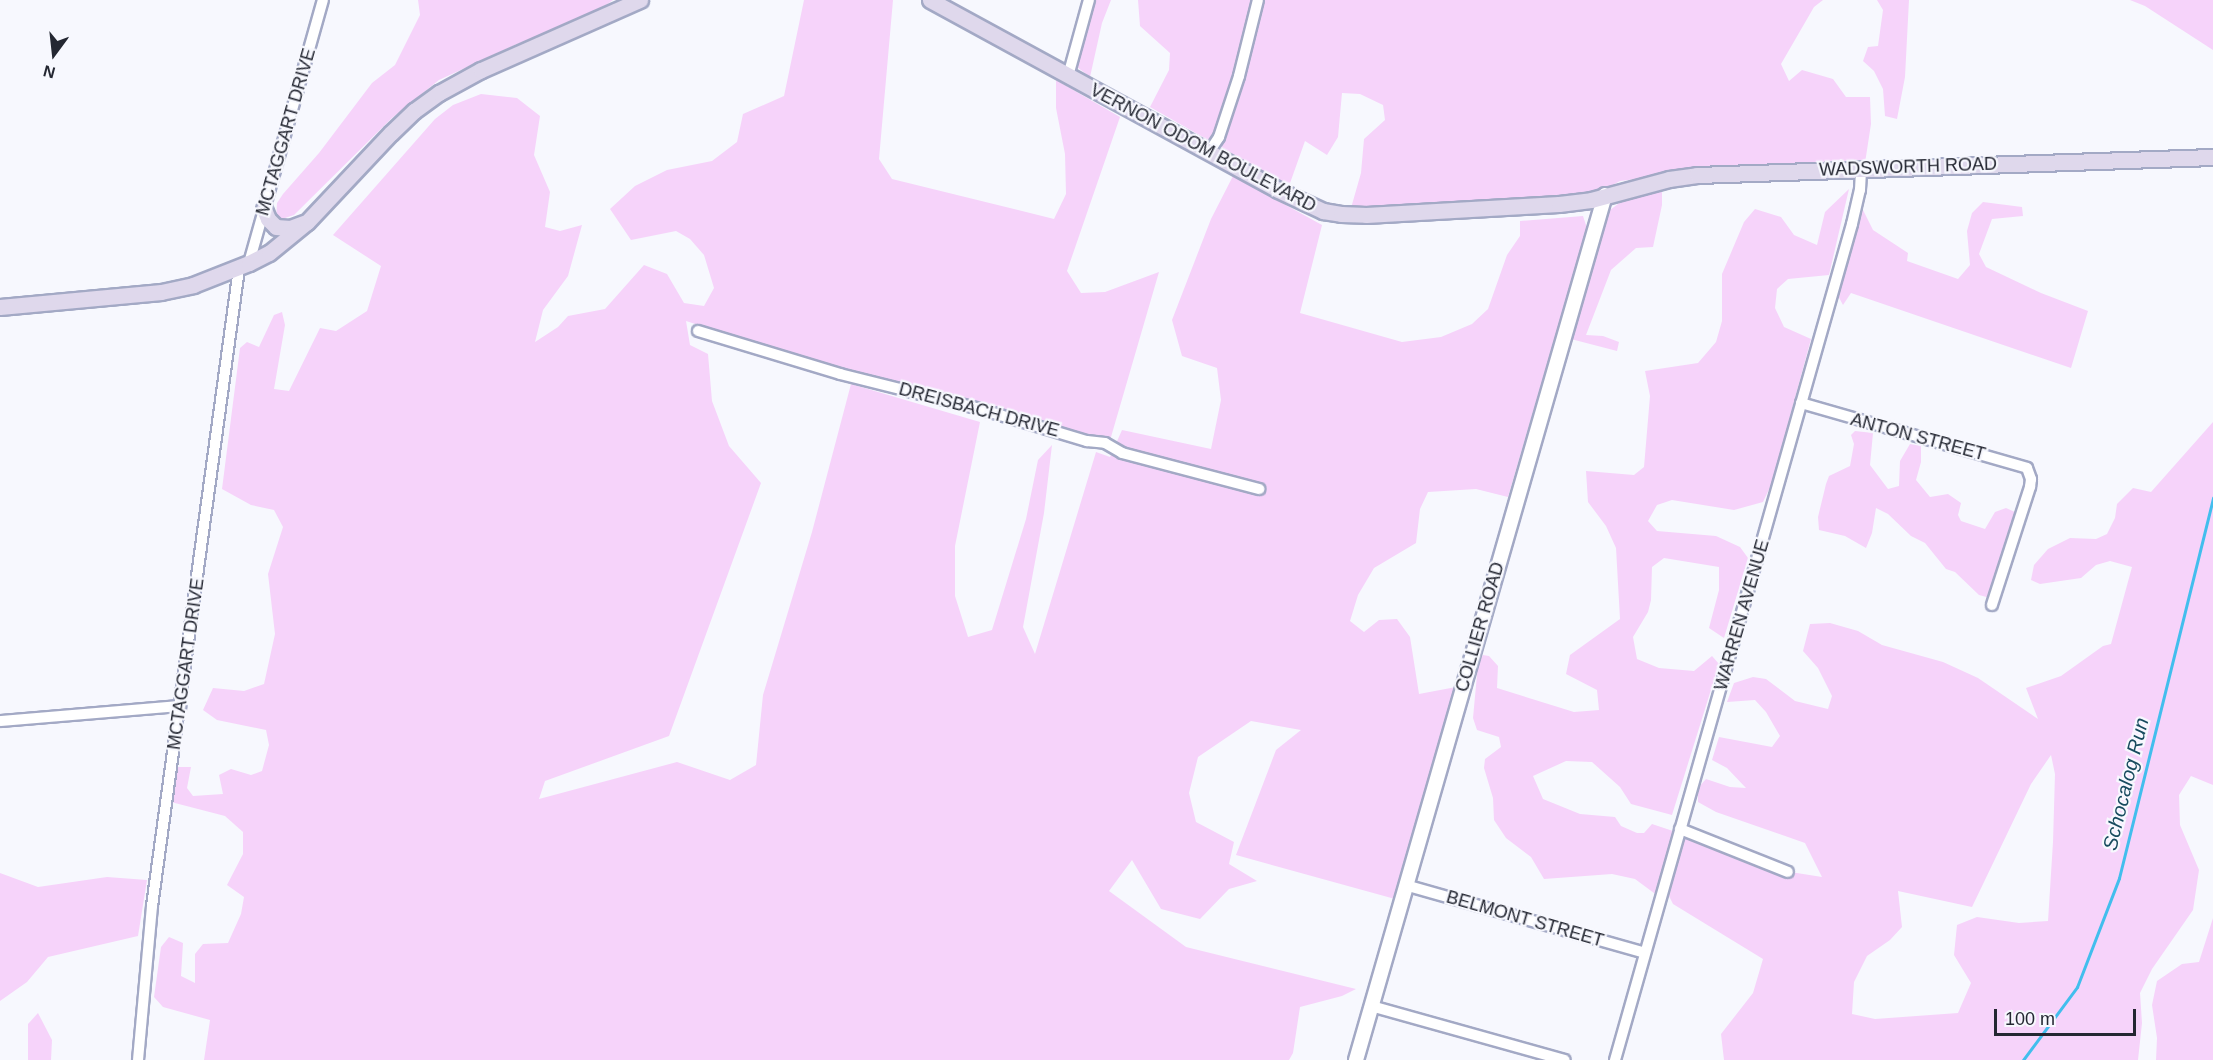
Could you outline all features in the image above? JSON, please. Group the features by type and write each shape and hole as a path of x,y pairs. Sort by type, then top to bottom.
{"main road":[{"path":"0,307 161,292 193,285 244,266 269,253 307,222 391,133 414,111 439,93 481,70 640,0"},
{"name":"VERNON ODOM BOULEVARD","path":"930,0 1308,205 1341,214 1495,209 1559,204 1605,195"},
{"name":"WADSWORTH ROAD","path":"1605,195 1669,179 1697,176 2213,157"},
{"path":"264,209 268,219 276,227 290,228 307,222"}],"street":[{"name":"MCTAGGART DRIVE","path":"138,1060 152,906 244,266 264,209 323,0"},
{"path":"1068,76 1089,0"},
{"path":"1209,152 1219,137 1239,76 1258,0"},
{"name":"WARREN AVENUE","path":"1615,1060 1852,224 1860,190 1860,169"},
{"name":"COLLIER ROAD","path":"1356,1060 1605,195"},
{"name":"DREISBACH DRIVE","path":"698,331 840,374 980,409 1087,441 1105,443 1122,453 1259,489"},
{"name":"ANTON STREET","path":"1801,403 2027,468 2030,475 2030,487 1992,605"},
{"path":"0,721 180,706"},
{"path":"1680,830 1788,872"},
{"name":"BELMONT STREET","path":"1405,885 1645,953"},
{"path":"1371,1006 1565,1060"}],"shaded area":[{"path":"418,0 613,0 584,21 517,44 439,80 392,118 294,215 276,221 277,203 283,194 319,153 372,83 395,65 420,15"},
{"path":"804,0 893,0 879,159 892,179 1054,219 1066,194 1065,154 1056,108 1056,80 1120,117 1067,271 1081,293 1105,292 1159,272 1111,437 1093,438 757,344 686,321 690,345 708,354 712,401 729,446 761,483 669,736 545,781 539,799 677,762 730,780 756,765 763,695 812,532 851,384 980,422 955,546 955,596 968,637 992,630 1026,519 1038,460 1052,445 1044,513 1023,627 1035,654 1096,452 1110,457 1122,430 1211,449 1221,400 1217,368 1182,356 1172,320 1211,219 1233,176 1322,225 1300,313 1402,342 1441,337 1472,324 1488,309 1507,255 1520,236 1520,221 1583,216 1587,228 1508,497 1476,489 1428,492 1420,509 1416,543 1374,568 1358,595 1350,621 1364,632 1379,620 1397,619 1410,637 1419,694 1456,687 1395,899 1236,855 1276,750 1301,730 1251,721 1198,757 1189,793 1196,822 1234,842 1229,864 1257,881 1229,889 1200,919 1161,909 1132,860 1109,891 1186,947 1356,989 1342,996 1300,1007 1293,1053 1289,1060 204,1060 210,1020 163,1007 154,997 161,947 169,937 183,943 181,976 195,983 195,954 203,944 228,943 241,914 244,897 227,885 243,854 243,832 225,816 171,802 177,767 191,767 187,788 193,796 223,794 219,775 231,769 251,775 262,771 269,745 266,730 217,720 203,710 213,688 244,691 264,684 275,634 268,574 283,527 274,510 251,505 222,489 240,348 247,342 259,347 274,315 282,312 285,325 274,389 289,391 320,328 336,331 367,311 381,266 333,235 435,119 453,105 481,94 517,98 540,116 534,155 550,192 545,227 560,231 582,225 568,276 543,310 535,342 558,327 568,316 605,309 644,265 667,274 684,303 704,306 714,288 704,255 690,239 676,231 631,240 610,209 635,186 667,170 712,161 737,142 743,114 784,96"},
{"path":"1095,0 1111,0 1102,23 1090,77 1077,67"},
{"path":"1138,0 1823,0 1814,7 1781,64 1789,81 1802,70 1833,79 1846,97 1870,97 1871,124 1865,163 1685,173 1620,181 1596,194 1349,215 1361,173 1364,139 1385,120 1383,105 1360,94 1342,93 1338,137 1327,155 1305,141 1289,186 1150,107 1169,70 1170,53 1140,26"},
{"path":"1877,0 1909,0 1905,77 1897,119 1885,116 1883,89 1874,71 1863,61 1868,47 1878,46 1883,10"},
{"path":"2130,0 2213,0 2213,50 2145,6"},
{"path":"1849,189 1829,275 1788,279 1777,289 1775,308 1784,327 1811,339 1772,483 1763,502 1734,510 1672,500 1657,505 1648,521 1657,531 1716,536 1740,547 1748,558 1724,638 1709,628 1719,590 1719,567 1664,558 1652,567 1651,600 1648,612 1633,637 1637,659 1659,668 1694,671 1712,656 1719,664 1672,815 1631,804 1620,787 1592,762 1566,761 1533,776 1543,799 1580,814 1615,817 1621,826 1637,833 1644,833 1652,824 1673,831 1658,896 1635,879 1612,874 1544,879 1531,857 1506,838 1494,820 1493,798 1484,768 1485,759 1501,747 1499,737 1477,730 1473,718 1478,664 1483,655 1489,656 1498,666 1497,688 1574,712 1599,710 1597,690 1566,674 1570,655 1620,619 1616,548 1606,526 1588,502 1586,471 1634,475 1644,467 1650,396 1645,371 1698,363 1716,342 1722,321 1722,274 1744,222 1755,209 1781,217 1794,235 1817,245 1825,212"},
{"path":"1662,190 1662,205 1653,247 1636,248 1611,270 1586,335 1603,336 1619,342 1617,351 1567,338 1610,210 1626,198"},
{"path":"1983,202 2022,207 2023,216 1992,219 1979,254 1986,267 2041,293 2088,311 2071,368 1851,293 1843,305 1836,292 1862,208 1873,230 1908,253 1907,261 1958,279 1970,265 1967,231 1972,213"},
{"path":"2213,422 2213,785 2191,776 2179,795 2180,825 2199,870 2193,910 2152,969 2140,993 2142,1023 2138,1060 1724,1060 1721,1034 1753,993 1763,959 1673,904 1669,896 1685,837 1760,867 1822,877 1805,843 1716,812 1698,802 1698,788 1706,779 1730,787 1746,788 1727,768 1712,760 1719,737 1772,747 1780,736 1766,712 1755,700 1727,702 1734,683 1753,677 1766,679 1795,701 1828,709 1832,696 1818,668 1803,651 1810,624 1830,623 1858,631 1882,645 1943,662 1978,678 2038,719 2026,688 2061,676 2103,646 2111,644 2132,567 2110,561 2096,565 2081,578 2040,584 2031,580 2034,565 2048,549 2070,538 2096,539 2107,534 2115,518 2117,504 2133,488 2151,492","holes":["2051,755 2055,774 2048,921 2019,923 1977,917 1957,925 1954,955 1971,983 1958,1013 1875,1019 1852,1014 1854,982 1867,956 1890,940 1902,927 1898,891 1972,907 2031,784"]},
{"path":"1855,431 1873,433 1870,465 1888,489 1899,486 1900,461 1910,444 1921,446 1921,462 1916,480 1930,497 1948,494 1961,503 1958,515 1961,521 1985,529 1995,512 2006,508 2017,513 1990,598 1979,595 1955,572 1946,569 1925,543 1911,536 1888,514 1876,508 1872,533 1866,548 1845,536 1819,530 1818,517 1826,484 1829,476 1850,466 1854,444 1851,435"},
{"path":"0,873 38,887 107,877 147,880 138,936 48,957 27,982 0,1001"},
{"path":"2213,918 2213,1060 2156,1060 2157,1038 2152,1005 2157,981 2182,964 2199,962"},
{"path":"38,1013 52,1040 51,1060 28,1060 28,1024"}],"waterway":[{"name":"Schocalog Run","path":"2023,1060 2077,987 2119,878 2213,497"}]}
